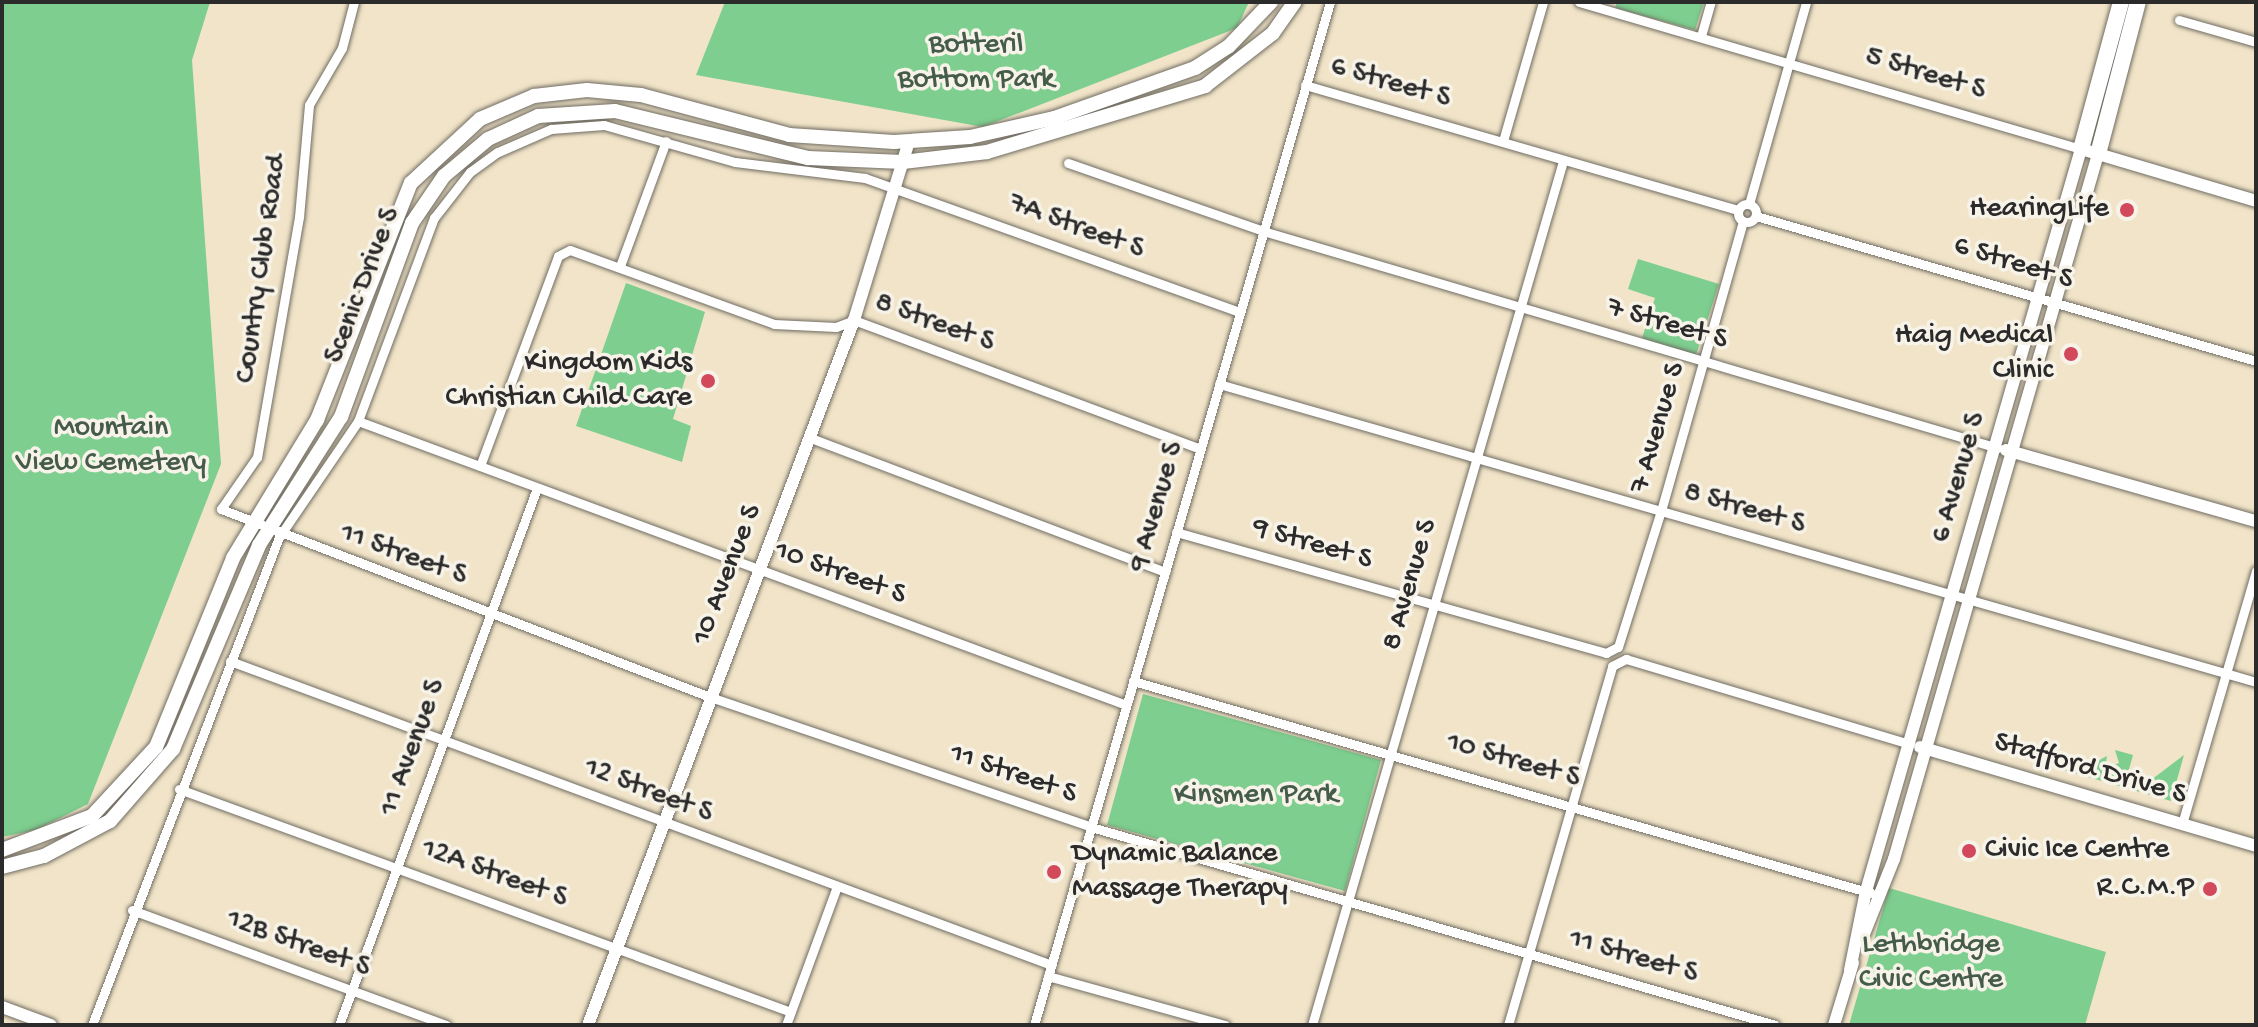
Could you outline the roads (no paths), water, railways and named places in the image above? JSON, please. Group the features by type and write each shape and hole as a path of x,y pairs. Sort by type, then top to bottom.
{"highway":[{"path":"2103,2 2112,10 2115,30"},
{"name":"6 Avenue S","path":"2081,149 2121,2"},
{"name":"6 Avenue S","path":"2098,154 2139,6"}],"main road":[{"name":"Scenic Drive S","path":"2,850 92,816 137,774 173,716 250,524 317,420 411,183 480,119 534,96 599,90 789,135 909,141 1013,128 1152,87 1229,46 1271,2"},
{"name":"Scenic Drive S","path":"2,867 44,856 110,821 154,776 182,731 272,534 341,417 412,223 444,176 488,139 538,116 615,111 777,152 903,162 1001,148 1173,100 1239,64 1295,2"},
{"name":"10 Avenue S","path":"588,1025 854,320 909,141"},
{"name":"5 Street S","path":"2081,149 2256,201"},
{"name":"6 Avenue S","path":"1834,1025 1910,744 1999,448 2081,149"},
{"name":"6 Avenue S","path":"1872,893 1926,749 2098,154"},
{"name":"7 Street S","path":"1999,448 2256,521"},
{"name":"Stafford Drive S","path":"1910,744 2256,846"},
{"path":"2,1007 22,1020 51,1025"}],"street":[{"name":"Country Club Road","path":"250,524 221,509 257,457 299,217 309,105 342,48 354,2"},
{"name":"9 Avenue S","path":"1034,1025 1330,2"},
{"path":"1503,141 1543,2"},
{"name":"5 Street S","path":"1579,2 2081,149"},
{"path":"1701,36 1711,2"},
{"path":"1749,204 1738,210 1743,222 1756,216 1749,204 1806,2"},
{"path":"2179,20 2256,42"},
{"name":"6 Street S","path":"1305,85 1738,210"},
{"name":"Scenic Drive S","path":"92,1025 132,910 230,661 272,534 358,421 434,218 470,172 528,136 564,127 617,126 735,162 865,178 896,189"},
{"path":"620,266 666,141"},
{"name":"8 Avenue S","path":"1312,1025 1472,458 1563,161"},
{"name":"7 Street S","path":"1068,163 1263,231 1999,448"},
{"name":"7A Street S","path":"896,189 1239,312"},
{"name":"6 Street S","path":"1756,216 2256,361"},
{"name":"7 Avenue S","path":"1618,647 1661,511 1743,222"},
{"name":"8 Street S","path":"480,466 558,256 576,251 774,324 836,327 854,320 1200,449"},
{"name":"8 Street S","path":"1219,384 1955,595 1970,595 2227,669 2256,682"},
{"name":"10 Street S","path":"358,421 1126,705"},
{"path":"808,437 1165,572"},
{"name":"11 Avenue S","path":"339,1025 537,488"},
{"name":"11 Street S","path":"250,524 710,697 1091,827 1775,1025"},
{"name":"9 Street S","path":"1176,532 1606,653 1618,647"},
{"path":"2182,824 2256,571"},
{"path":"1508,1025 1612,666 1626,659 1910,744"},
{"name":"12 Street S","path":"230,661 836,889 1052,965"},
{"name":"10 Street S","path":"1133,681 1572,803 1872,893"},
{"name":"12A Street S","path":"179,789 397,865 791,1012"},
{"path":"786,1025 836,889"},
{"name":"12B Street S","path":"132,910 447,1025"},
{"path":"1048,976 1225,1025"}],"place":[{"name":"HearingLife","path":"2127,210"},
{"name":"Haig Medical Clinic","path":"2071,354"},
{"name":"Kingdom Kids Christian Child Care","path":"708,381"},
{"name":"Civic Ice Centre","path":"1969,851"},
{"name":"Dynamic Balance Massage Therapy","path":"1054,872"},
{"name":"R.C.M.P","path":"2210,889"}],"park label":[{"name":"Botteril Bottom Park","path":"976,63"},
{"name":"Mountain View Cemetery","path":"111,446"},
{"name":"Kinsmen Park","path":"1256,796"},
{"name":"Lethbridge Civic Centre","path":"1931,963"}]}
